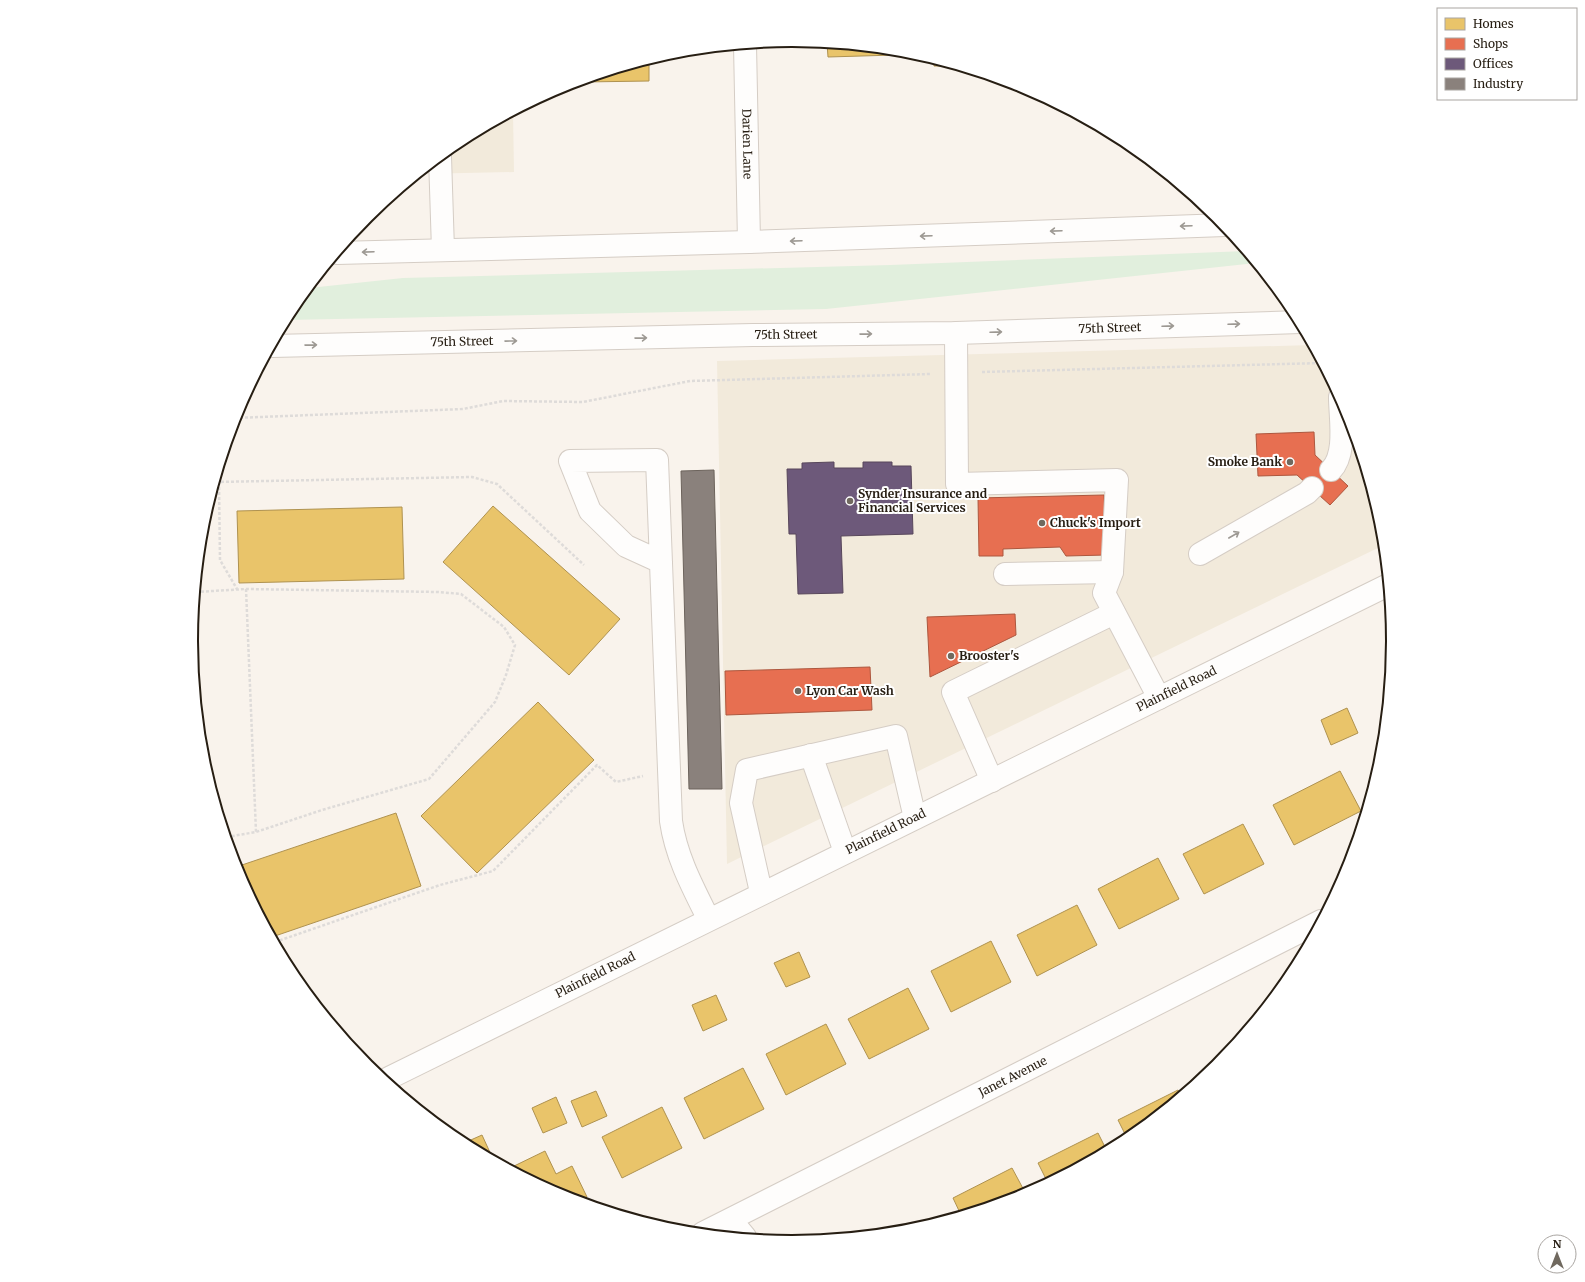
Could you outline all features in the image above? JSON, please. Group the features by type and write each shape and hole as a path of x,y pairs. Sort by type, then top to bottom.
{"main road":[{"name":"Darien Lane","path":"745,49 748,242"},
{"path":"440,163 443,250"},
{"path":"343,253 748,242 1217,225"},
{"name":"75th Street","path":"277,346 956,333 1293,322"},
{"path":"956,333 957,484 1117,480 1112,572 1104,593 1159,698"},
{"path":"1331,470 1335,466 1341,451 1340,412"},
{"path":"661,562 626,546 590,511 570,461 657,460 669,762 671,821 674,842 682,867 708,918"},
{"path":"1200,554 1307,493 1312,488"},
{"path":"1005,574 1112,572"},
{"name":"Plainfield Road","path":"389,1077 708,918 992,781 1383,587"},
{"path":"992,781 953,692 1114,613"},
{"path":"761,892 741,803 747,770 896,736 915,818"},
{"path":"811,755 845,852"},
{"name":"Janet Avenue","path":"712,1229 1314,924"},
{"path":"732,1220 742,1233"}],"path":[{"path":"983,372 1317,363"},
{"path":"243,418 463,409 503,401 583,402 690,380 936,373"},
{"path":"221,482 472,476 497,484 584,565"},
{"path":"217,494 220,560 237,590"},
{"path":"246,589 256,832"},
{"path":"201,592 246,589 461,594 504,627 515,645 506,675 495,702 429,779 322,810 256,832 232,836"},
{"path":"280,940 440,885 493,871 597,765 616,782 646,776 669,762"}],"shaded area":[{"path":"513,117 514,172 426,174 462,147"},
{"path":"1308,345 1325,378 1355,450 1366,487 1379,548 727,864 717,361"}],"green space":[{"path":"1241,251 1251,264 826,309 293,320 315,287 403,278 890,265"}],"building: Homes":[{"path":"827,48 890,55 828,57"},
{"path":"649,65 649,81 594,82"},
{"path":"493,506 620,619 569,675 443,562"},
{"path":"402,507 404,579 239,583 237,511"},
{"path":"538,702 594,760 477,873 421,816"},
{"path":"1347,708 1358,733 1331,745 1321,720"},
{"path":"1340,771 1361,811 1294,845 1273,805"},
{"path":"396,813 421,886 277,935 260,904 243,865"},
{"path":"1243,824 1264,864 1204,894 1183,854"},
{"path":"1158,858 1179,899 1119,929 1098,889"},
{"path":"1077,905 1097,945 1037,976 1017,935"},
{"path":"991,941 1011,982 951,1012 931,971"},
{"path":"799,952 810,977 786,987 774,963"},
{"path":"908,988 929,1029 869,1059 848,1019"},
{"path":"716,995 727,1020 703,1031 692,1005"},
{"path":"826,1024 846,1064 786,1095 766,1054"},
{"path":"743,1068 764,1109 704,1139 684,1098"},
{"path":"1178,1090 1179,1092 1125,1134 1118,1120"},
{"path":"596,1091 607,1116 582,1127 571,1101"},
{"path":"556,1097 567,1123 543,1133 532,1108"},
{"path":"662,1107 682,1148 622,1178 602,1137"},
{"path":"1098,1133 1104,1146 1046,1178 1038,1163"},
{"path":"482,1135 490,1152 470,1140"},
{"path":"545,1151 556,1174 572,1166 587,1197 565,1190 515,1166"},
{"path":"1012,1168 1023,1189 959,1211 953,1198"}],"building: Shops":[{"name":"Smoke Bank","path":"1314,432 1315,455 1348,486 1330,505 1297,475 1258,476 1256,434"},
{"name":"Chuck's Import","path":"1104,495 1106,555 1066,556 1060,547 1003,549 1003,556 979,556 978,498"},
{"name":"Brooster's","path":"1015,614 1016,635 930,677 927,617"},
{"name":"Lyon Car Wash","path":"870,667 872,710 726,715 725,671"}],"building: Offices":[{"name":"Synder Insurance and Financial Services","path":"834,462 834,468 863,468 863,462 892,462 892,466 911,466 913,534 841,536 843,593 798,594 796,534 789,534 787,469 802,469 802,463"}],"building: Industry":[{"path":"714,470 722,789 689,789 681,471"}],"place":[{"name":"Smoke Bank","path":"1290,462"},
{"name":"Synder Insurance and Financial Services","path":"850,501"},
{"name":"Chuck's Import","path":"1042,523"},
{"name":"Brooster's","path":"951,656"},
{"name":"Lyon Car Wash","path":"798,691"}]}
